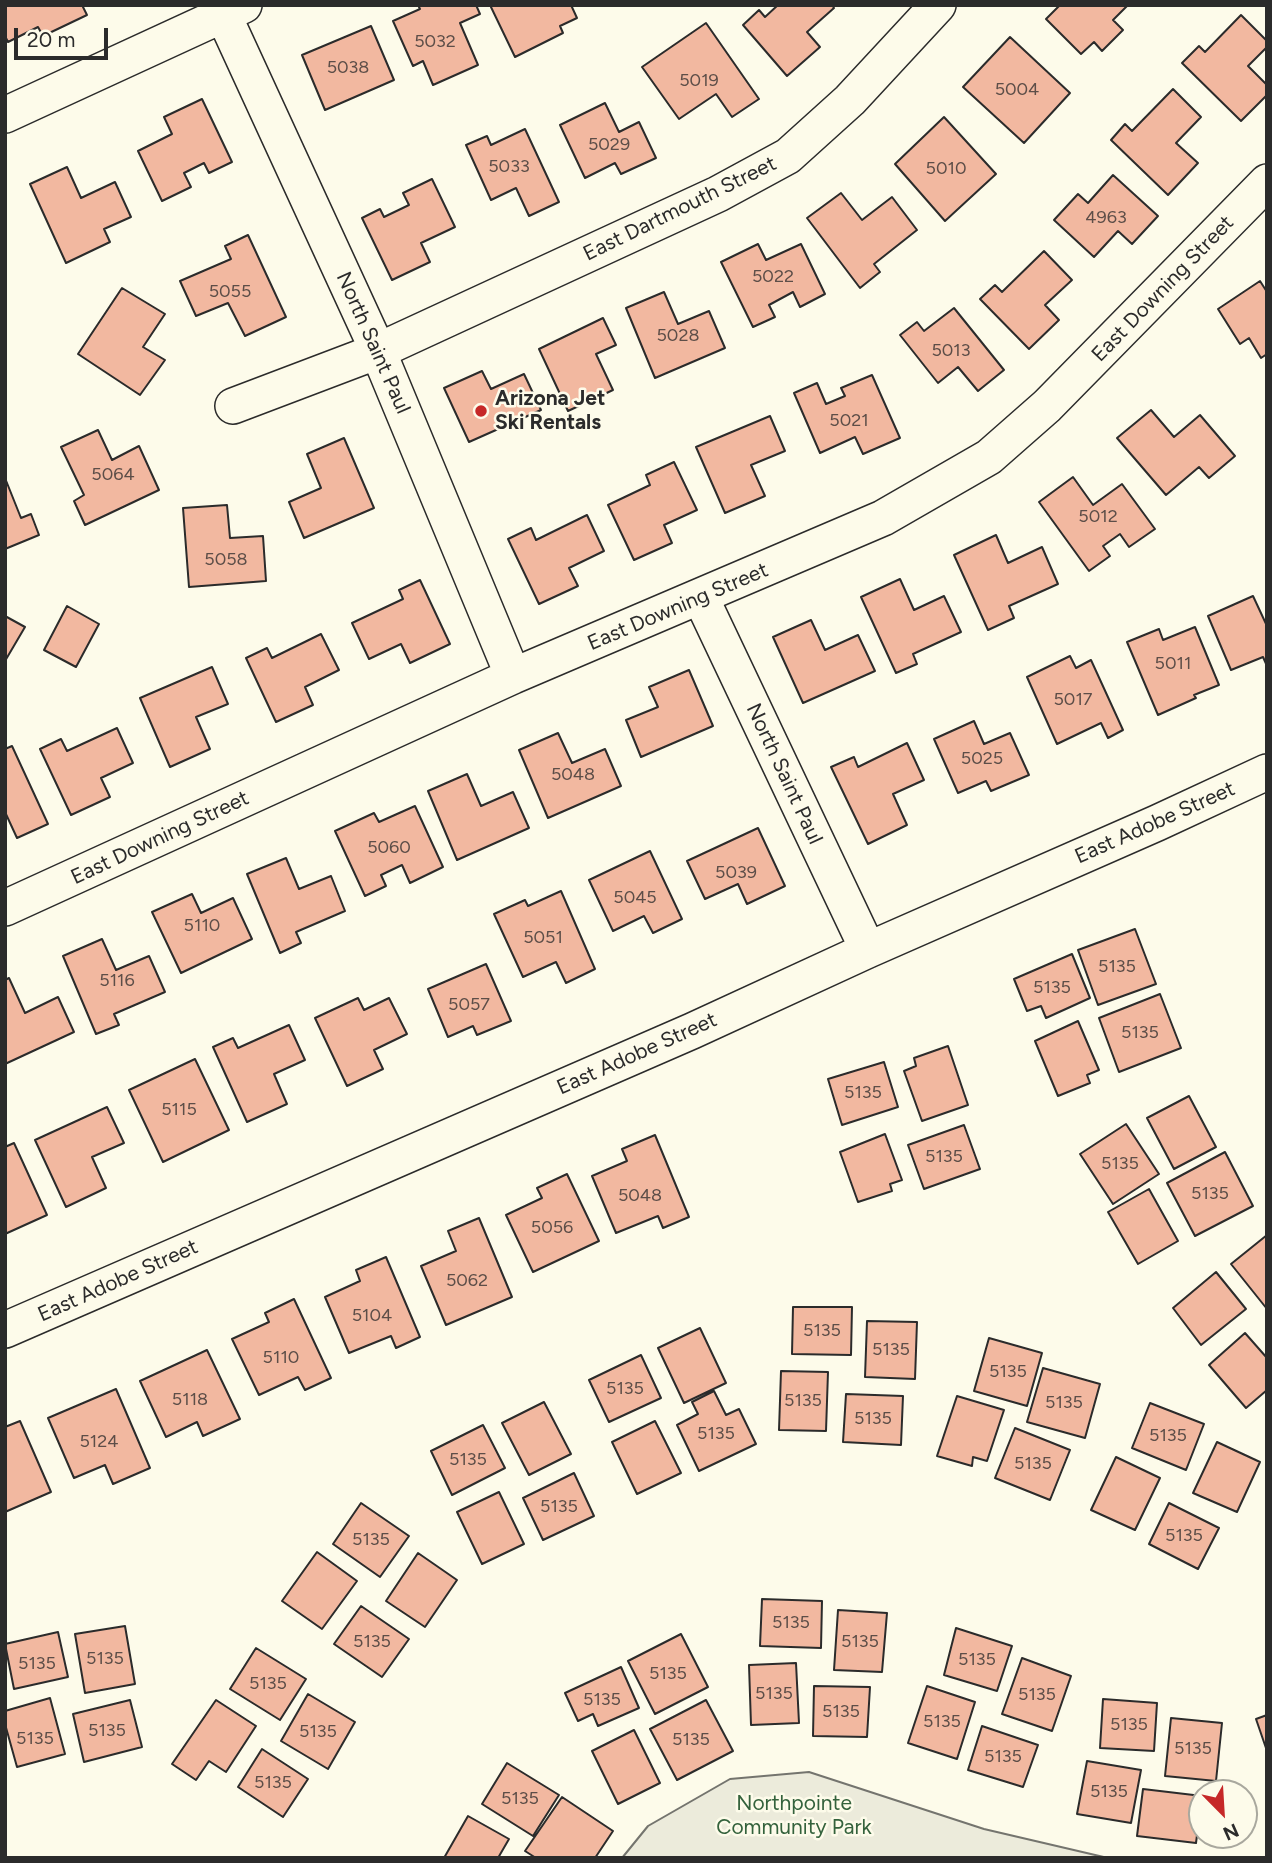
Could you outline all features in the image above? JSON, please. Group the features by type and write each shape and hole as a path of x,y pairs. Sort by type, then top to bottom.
{"street":[{"name":"East Dartmouth Street","path":"233,406 378,351 718,194 788,156 850,100 938,5"},
{"name":"North Saint Paul","path":"233,10 513,676"},
{"path":"5,116 233,10"},
{"name":"East Downing Street","path":"5,908 513,676 883,519 989,457 1048,406 1266,186"},
{"name":"North Saint Paul","path":"701,597 867,950"},
{"name":"East Adobe Street","path":"5,1330 692,1031 1267,772"}],"green space":[{"name":"Northpointe Community Park","path":"809,1772 984,1829 1108,1858 622,1858 648,1826 730,1779"}],"building":[{"path":"5,5 82,5 87,15 43,36 38,27 8,42 5,36"},
{"path":"418,5 476,5 480,14 460,23 478,65 433,85 423,61 413,66 393,21 420,9"},
{"path":"490,5 571,5 577,18 560,26 563,33 515,57"},
{"path":"778,5 832,5 834,8 807,32 820,47 787,76 743,25 759,10 765,17"},
{"path":"1060,5 1128,5 1113,20 1123,30 1102,51 1094,42 1081,54 1046,19"},
{"path":"1241,15 1267,41 1267,47 1248,66 1267,85 1267,95 1241,121 1182,63 1199,46 1205,52"},
{"path":"706,23 759,99 732,117 716,94 679,119 642,67"},
{"path":"371,26 394,80 325,110 302,55"},
{"path":"1010,37 1070,93 1024,143 963,87"},
{"path":"1173,89 1201,117 1176,143 1198,163 1168,195 1111,140 1125,124 1132,131"},
{"path":"202,99 232,162 209,173 204,163 184,173 191,187 162,201 138,151 172,134 164,117"},
{"path":"605,103 619,132 639,122 656,158 621,174 615,163 585,178 560,125"},
{"path":"944,117 996,174 945,221 895,164"},
{"path":"525,129 559,202 529,216 516,188 491,200 466,145 487,136 491,145"},
{"path":"67,167 81,198 115,182 131,217 104,229 110,242 66,263 30,184"},
{"path":"1113,175 1158,216 1132,244 1118,231 1094,257 1054,220 1078,194 1088,203"},
{"path":"432,179 455,227 421,243 430,262 392,280 362,218 380,209 384,217 409,205 403,193"},
{"path":"841,193 862,220 892,197 917,230 874,264 880,272 860,288 807,218"},
{"path":"248,235 286,317 245,336 228,303 196,316 180,281 231,259 225,246"},
{"path":"758,244 766,260 801,244 825,294 800,307 793,292 769,305 775,317 753,327 721,262"},
{"path":"1044,251 1072,280 1045,305 1059,320 1029,349 980,299 995,285 1002,292"},
{"path":"1260,281 1267,292 1267,354 1261,358 1249,338 1240,344 1218,309"},
{"path":"122,288 165,314 143,347 165,360 140,395 78,354"},
{"path":"664,292 678,324 709,311 725,348 655,378 626,308"},
{"path":"954,308 1004,370 978,391 958,367 938,383 900,335 917,322 924,331"},
{"path":"603,318 616,345 596,354 613,390 568,411 539,349"},
{"path":"482,371 491,389 524,374 541,410 469,442 444,388"},
{"path":"872,375 900,438 863,454 855,437 820,453 794,393 817,383 826,404 845,396 841,388"},
{"path":"1151,410 1174,437 1200,415 1235,456 1209,478 1199,467 1166,495 1117,438"},
{"path":"770,416 785,451 751,465 765,496 725,513 696,447"},
{"path":"98,430 112,460 139,446 159,490 85,525 74,501 84,495 61,447"},
{"path":"344,438 374,508 304,538 289,502 321,488 307,454"},
{"path":"674,462 697,510 664,525 672,543 634,560 608,505 650,485 646,475"},
{"path":"1073,477 1093,505 1122,484 1155,529 1129,547 1120,534 1103,546 1110,556 1089,571 1039,502"},
{"path":"5,478 21,518 31,514 39,535 5,549"},
{"path":"227,505 230,538 263,536 266,581 189,587 183,508"},
{"path":"587,515 604,551 569,568 578,586 539,604 508,539 531,528 536,540"},
{"path":"996,535 1008,563 1042,547 1058,584 1009,606 1014,618 988,630 954,555"},
{"path":"900,579 914,610 944,596 961,632 913,654 917,664 896,673 861,597"},
{"path":"420,580 450,644 410,663 401,644 369,659 352,623 403,599 399,590"},
{"path":"1253,596 1267,626 1267,666 1263,657 1231,670 1208,616"},
{"path":"67,606 99,624 76,667 44,650"},
{"path":"5,616 25,627 5,661"},
{"path":"811,620 825,650 858,635 875,671 803,703 773,637"},
{"path":"1195,627 1219,685 1158,715 1127,642 1159,629 1163,640"},
{"path":"321,634 339,670 305,687 313,705 276,722 246,658 267,648 272,658"},
{"path":"1070,656 1076,668 1091,660 1123,730 1108,738 1101,723 1057,744 1027,677"},
{"path":"212,667 228,704 196,717 210,749 170,767 140,698"},
{"path":"689,670 713,726 641,757 626,720 658,707 649,687"},
{"path":"974,721 984,744 1010,733 1029,775 991,791 986,781 958,793 934,739"},
{"path":"117,728 133,763 101,778 110,797 71,815 40,749 61,739 67,751"},
{"path":"558,733 572,763 605,749 621,786 548,818 519,750"},
{"path":"907,743 924,780 893,794 907,825 868,844 831,767 854,757 858,767"},
{"path":"12,746 48,824 17,838 5,812 5,749"},
{"path":"467,774 481,806 513,792 529,828 457,860 428,791"},
{"path":"415,806 443,867 410,883 402,865 381,875 386,886 365,896 335,831 374,813 379,822"},
{"path":"758,828 785,886 747,904 738,884 705,899 687,861"},
{"path":"650,851 682,919 653,933 644,916 613,931 589,880"},
{"path":"286,858 299,889 331,876 345,911 296,932 301,943 280,953 247,874"},
{"path":"561,891 595,969 566,983 556,962 523,977 494,914 525,900 528,906"},
{"path":"192,894 201,913 233,898 252,939 181,973 152,912"},
{"path":"1135,929 1156,984 1098,1005 1078,950"},
{"path":"102,939 116,970 149,956 165,992 114,1014 119,1025 96,1034 63,956"},
{"path":"1072,954 1090,998 1046,1018 1041,1006 1027,1011 1014,979"},
{"path":"486,964 511,1021 477,1035 473,1026 448,1037 428,989"},
{"path":"9,978 25,1013 58,997 74,1032 5,1064 5,980"},
{"path":"1160,994 1181,1048 1119,1072 1099,1018"},
{"path":"358,998 364,1010 389,998 407,1034 374,1050 383,1069 347,1086 315,1018"},
{"path":"1078,1021 1099,1070 1087,1075 1090,1083 1058,1096 1035,1041"},
{"path":"289,1025 305,1060 274,1074 287,1104 247,1122 213,1047 233,1038 238,1048"},
{"path":"948,1046 968,1105 922,1121 904,1071 916,1066 914,1058"},
{"path":"195,1059 229,1130 163,1162 129,1090"},
{"path":"884,1062 898,1107 842,1125 828,1079"},
{"path":"1189,1096 1216,1147 1174,1169 1147,1118"},
{"path":"107,1107 124,1143 92,1157 106,1188 66,1207 35,1140"},
{"path":"1126,1124 1159,1174 1113,1204 1080,1154"},
{"path":"964,1125 980,1169 924,1189 908,1145"},
{"path":"885,1134 902,1180 890,1184 892,1191 858,1202 840,1152"},
{"path":"655,1135 689,1217 663,1228 658,1216 616,1233 592,1176 627,1161 622,1149"},
{"path":"14,1143 47,1215 5,1234 5,1147"},
{"path":"1225,1152 1253,1206 1195,1236 1167,1183"},
{"path":"567,1174 599,1241 533,1272 506,1215 542,1198 537,1188"},
{"path":"1149,1189 1178,1241 1138,1264 1108,1212"},
{"path":"479,1218 512,1297 446,1325 421,1266 456,1251 448,1231"},
{"path":"1267,1235 1267,1309 1231,1264"},
{"path":"386,1257 420,1337 396,1348 391,1336 349,1353 325,1297 360,1281 356,1270"},
{"path":"1216,1272 1246,1309 1201,1345 1173,1308"},
{"path":"294,1299 331,1378 305,1390 298,1377 259,1395 232,1339 269,1322 265,1313"},
{"path":"793,1307 852,1307 851,1355 792,1354"},
{"path":"867,1321 917,1322 915,1379 865,1377"},
{"path":"700,1328 726,1383 684,1403 658,1348"},
{"path":"1245,1333 1267,1358 1267,1390 1246,1408 1209,1365"},
{"path":"989,1338 1042,1353 1027,1406 974,1391"},
{"path":"207,1350 240,1419 203,1436 197,1422 166,1437 140,1381"},
{"path":"641,1355 661,1398 609,1422 589,1380"},
{"path":"1043,1368 1100,1384 1085,1438 1027,1422"},
{"path":"781,1371 828,1372 826,1431 779,1430"},
{"path":"116,1389 150,1468 113,1484 105,1465 74,1478 48,1418"},
{"path":"714,1391 726,1415 739,1409 756,1444 699,1471 677,1425 698,1414 692,1402"},
{"path":"846,1394 903,1396 901,1445 843,1442"},
{"path":"957,1396 1004,1410 987,1461 973,1457 972,1466 937,1456"},
{"path":"544,1402 571,1454 529,1475 502,1423"},
{"path":"1150,1403 1204,1424 1186,1470 1132,1448"},
{"path":"20,1421 51,1492 5,1512 5,1427"},
{"path":"655,1421 681,1473 637,1494 612,1442"},
{"path":"483,1425 505,1468 452,1495 431,1451"},
{"path":"1015,1428 1070,1450 1050,1500 995,1478"},
{"path":"1217,1442 1260,1462 1237,1512 1193,1493"},
{"path":"1116,1457 1160,1478 1135,1530 1091,1510"},
{"path":"574,1473 594,1516 543,1540 523,1498"},
{"path":"499,1492 524,1544 482,1564 457,1512"},
{"path":"361,1503 409,1536 380,1577 333,1544"},
{"path":"1169,1503 1219,1528 1198,1569 1149,1544"},
{"path":"317,1552 357,1581 322,1629 282,1601"},
{"path":"418,1553 457,1580 425,1627 386,1601"},
{"path":"762,1599 822,1601 821,1648 760,1646"},
{"path":"361,1606 409,1639 382,1677 334,1644"},
{"path":"838,1610 887,1613 882,1672 834,1670"},
{"path":"125,1626 135,1684 85,1693 75,1634"},
{"path":"956,1628 1012,1646 997,1691 944,1675"},
{"path":"58,1632 68,1677 14,1689 5,1644"},
{"path":"681,1634 708,1687 655,1714 628,1661"},
{"path":"256,1648 306,1679 280,1720 230,1689"},
{"path":"1022,1658 1071,1676 1052,1731 1002,1714"},
{"path":"796,1663 799,1723 751,1725 749,1665"},
{"path":"621,1667 639,1708 598,1726 593,1714 578,1721 565,1693"},
{"path":"814,1686 870,1687 867,1737 813,1736"},
{"path":"927,1686 975,1702 957,1759 908,1743"},
{"path":"308,1694 355,1722 328,1769 281,1741"},
{"path":"50,1698 65,1754 17,1767 5,1724 5,1711"},
{"path":"1103,1699 1157,1703 1154,1751 1100,1748"},
{"path":"130,1700 142,1747 84,1762 73,1714"},
{"path":"216,1700 256,1726 226,1772 209,1761 196,1780 172,1764"},
{"path":"706,1700 733,1751 677,1780 650,1729"},
{"path":"1267,1715 1267,1751 1256,1719"},
{"path":"1171,1718 1222,1723 1216,1779 1165,1776"},
{"path":"982,1726 1038,1745 1023,1787 968,1770"},
{"path":"634,1730 660,1783 618,1804 592,1751"},
{"path":"262,1749 308,1779 283,1817 238,1787"},
{"path":"1087,1761 1141,1770 1131,1823 1077,1814"},
{"path":"507,1763 559,1795 533,1836 482,1804"},
{"path":"1143,1789 1188,1794 1188,1842 1137,1836"},
{"path":"562,1797 613,1831 595,1858 536,1858 525,1851"},
{"path":"468,1816 509,1839 498,1858 444,1858"}],"place":[{"name":"Arizona Jet Ski Rentals","path":"481,411"}]}
